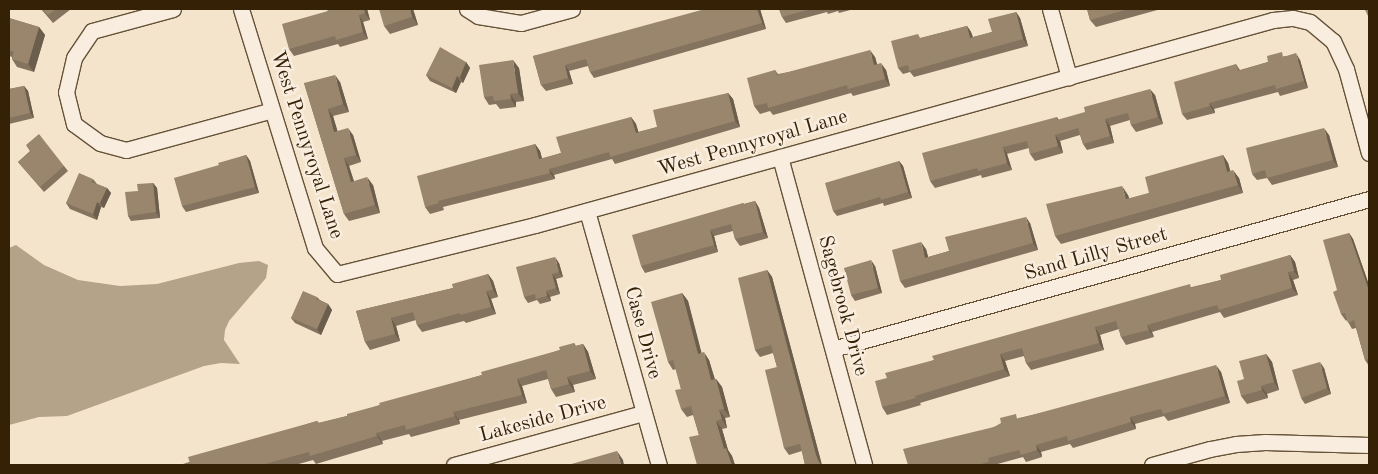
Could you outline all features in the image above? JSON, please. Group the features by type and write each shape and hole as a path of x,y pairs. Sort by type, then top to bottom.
{"street":[{"path":"173,9 92,31 74,58 66,92 74,124 100,143 126,150 272,110"},
{"name":"West Pennyroyal Lane","path":"241,9 315,248 337,274 587,211 1273,20 1293,18 1310,22 1333,41 1340,53 1369,153"},
{"path":"467,9 478,16 521,23 572,9"},
{"path":"1050,9 1069,77"},
{"name":"Sagebrook Drive","path":"780,157 864,465"},
{"name":"Sand Lilly Street","path":"833,349 1369,199"},
{"name":"Case Drive","path":"587,211 659,465"},
{"name":"Lakeside Drive","path":"454,465 643,413"},
{"path":"1152,465 1236,444 1265,442 1369,445"}],"shaded area":[{"path":"16,245 44,265 78,280 120,286 157,284 239,263 259,261 268,265 266,278 229,321 225,330 224,340 240,364 221,363 204,366 67,416 39,417 9,425 9,248"}],"building":[{"path":"42,9 56,9 48,15"},
{"path":"327,9 364,9 365,13 359,15 363,32 336,40 335,36 289,49 282,24 328,11"},
{"path":"379,9 410,9 412,17 384,26"},
{"path":"705,9 757,9 762,23 590,72 586,59 565,65 568,78 541,85 533,56"},
{"path":"779,9 811,9 782,17"},
{"path":"1087,9 1129,9 1090,20"},
{"path":"1369,9 1369,18 1365,10"},
{"path":"1016,12 1023,39 909,71 908,65 898,68 891,41 918,34 920,38 967,26 970,38 992,32 988,19"},
{"path":"9,18 39,27 28,64 12,59 14,52 9,50"},
{"path":"440,47 466,62 460,77 457,76 452,88 426,75"},
{"path":"870,50 874,65 881,63 885,79 848,89 847,85 768,108 767,103 754,106 747,78 775,70 777,75"},
{"path":"1282,52 1283,57 1296,53 1304,81 1276,89 1275,85 1209,103 1210,106 1182,114 1174,82 1236,64 1238,71 1268,62 1267,56"},
{"path":"513,60 518,93 510,94 511,99 494,101 493,96 484,97 479,65"},
{"path":"335,75 343,104 328,109 334,132 348,128 356,155 344,158 351,182 367,177 375,205 344,214 304,83"},
{"path":"24,86 30,113 9,118 9,89"},
{"path":"1150,89 1158,117 1131,125 1128,113 1105,119 1110,136 1083,144 1078,128 1055,135 1058,146 1030,154 1027,141 1003,147 1007,163 978,171 977,168 930,181 922,153 1057,117 1057,120 1085,112 1084,107"},
{"path":"728,93 735,121 610,157 609,152 549,169 550,173 438,201 439,203 425,207 417,176 535,144 539,159 561,153 556,137 631,117 636,133 657,127 653,110"},
{"path":"1324,128 1333,160 1267,178 1265,170 1252,174 1246,148"},
{"path":"39,134 64,166 40,187 18,162 31,151 26,145"},
{"path":"246,155 255,187 182,206 174,178"},
{"path":"1223,155 1227,172 1233,170 1238,185 1055,236 1046,204 1122,186 1126,199 1149,193 1145,177"},
{"path":"899,161 908,192 881,200 880,197 833,211 825,183"},
{"path":"79,173 93,179 91,182 107,188 100,203 97,202 93,214 66,203"},
{"path":"153,183 156,212 128,216 125,192 138,191 137,184"},
{"path":"755,201 763,232 735,239 731,224 710,230 714,245 641,266 632,235"},
{"path":"1026,217 1033,243 900,281 892,250 921,242 925,258 949,251 945,237"},
{"path":"1349,233 1369,291 1369,359 1365,360 1354,320 1348,323 1345,313 1341,314 1333,292 1337,290 1323,240"},
{"path":"1290,255 1294,271 1288,272 1292,288 1219,310 1217,305 1147,325 1149,330 1121,337 1116,321 1095,327 1099,343 1026,363 1022,348 1000,354 1004,369 915,396 916,398 882,407 875,381 887,378 885,373 934,360 932,356 1190,284 1191,288 1221,280 1220,275"},
{"path":"555,257 559,272 552,274 556,288 546,291 547,296 536,299 535,294 524,297 516,267"},
{"path":"871,260 878,288 851,295 844,268"},
{"path":"767,270 820,465 805,465 800,444 784,448 765,370 777,367 771,345 755,350 738,278"},
{"path":"488,274 493,290 486,291 491,307 417,325 413,312 391,318 395,334 365,342 356,311 453,288 452,284"},
{"path":"303,291 328,304 317,329 291,318"},
{"path":"682,293 698,354 704,352 711,380 716,379 724,409 719,410 722,419 716,421 724,449 726,448 732,465 697,465 689,437 699,435 691,406 681,409 675,390 681,389 673,360 668,362 651,302"},
{"path":"574,343 575,346 583,344 590,371 567,377 569,384 551,389 546,370 517,379 522,395 453,412 455,416 406,430 405,425 376,433 377,436 310,456 309,452 265,465 180,465 190,463 188,457 317,421 318,423 347,416 347,414 380,405 379,403 482,375 481,372 560,350 559,347"},
{"path":"1266,354 1274,382 1261,386 1262,390 1241,396 1237,381 1244,379 1239,361"},
{"path":"1320,362 1327,388 1301,398 1292,370"},
{"path":"1216,365 1225,396 1163,414 1161,409 1130,417 1131,422 1068,441 1067,436 1036,445 1037,450 1021,455 1019,450 988,458 989,462 976,465 908,465 903,449 994,427 1001,423 1000,418 1016,414 1017,419"},
{"path":"617,451 621,465 568,465"}]}
